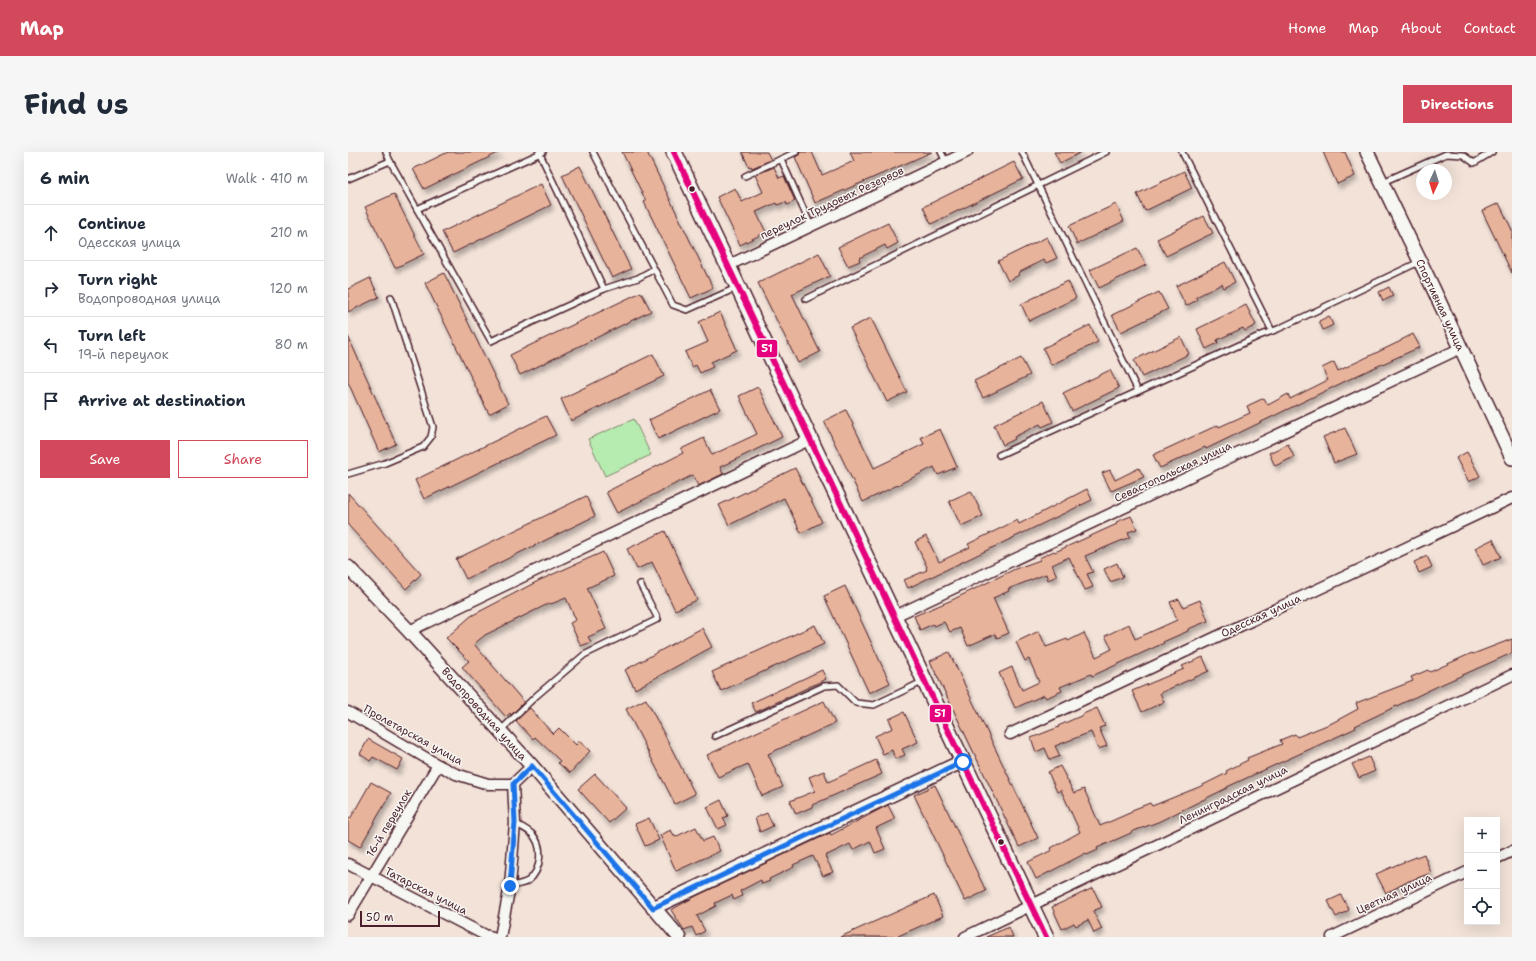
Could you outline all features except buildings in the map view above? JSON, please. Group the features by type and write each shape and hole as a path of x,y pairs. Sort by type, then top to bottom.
{"main road":[{"path":"674,152 729,265 1046,937"}],"street":[{"name":"переулок Трудовых Резервов","path":"729,265 967,152"},
{"name":"Спортивная улица","path":"1367,152 1420,261 1512,458"},
{"name":"Севастопольская улица","path":"895,616 1461,348"},
{"path":"409,631 811,439"},
{"name":"Одесская улица","path":"1010,734 1512,498"},
{"name":"Водопроводная улица","path":"348,567 409,631 532,766 679,937"},
{"name":"Ленинградская улица","path":"965,937 1512,675"},
{"name":"Пролетарская улица","path":"348,712 456,774 488,784 513,784"},
{"path":"653,908 963,762"},
{"name":"16-й переулок","path":"348,915 438,765"},
{"path":"500,937 510,886 515,822 513,784 532,766"},
{"path":"1500,857 1512,851"},
{"name":"Татарская улица","path":"348,864 485,935 493,937"},
{"name":"Цветная улица","path":"1332,937 1464,873"}],"lane":[{"path":"386,152 390,162 491,341 604,289 638,278 654,269"},
{"path":"593,152 673,305 688,310 739,287"},
{"path":"744,176 796,152"},
{"path":"941,152 946,162"},
{"path":"1022,152 1138,391"},
{"path":"806,299 1106,152"},
{"path":"1182,152 1272,331"},
{"path":"1382,183 1446,154 1463,155 1474,163 1492,152"},
{"path":"417,209 540,153 604,289"},
{"path":"781,159 811,226"},
{"path":"348,179 390,162"},
{"path":"999,454 1272,331 1420,261"},
{"path":"348,474 386,463 423,447 431,437 433,427 391,296"},
{"path":"500,731 536,696 584,655 658,619 640,584"},
{"path":"715,736 824,686 838,684 856,703 874,705 925,681"},
{"path":"510,886 526,882 535,874 539,861 538,846 531,834 515,822"}],"green space":[{"path":"634,419 651,455 605,476 588,439"}],"transit line":[{"name":"51","path":"674,152 1046,937"}],"route":[{"path":"510,886 515,822 513,784 532,766 653,908 963,762"}]}
